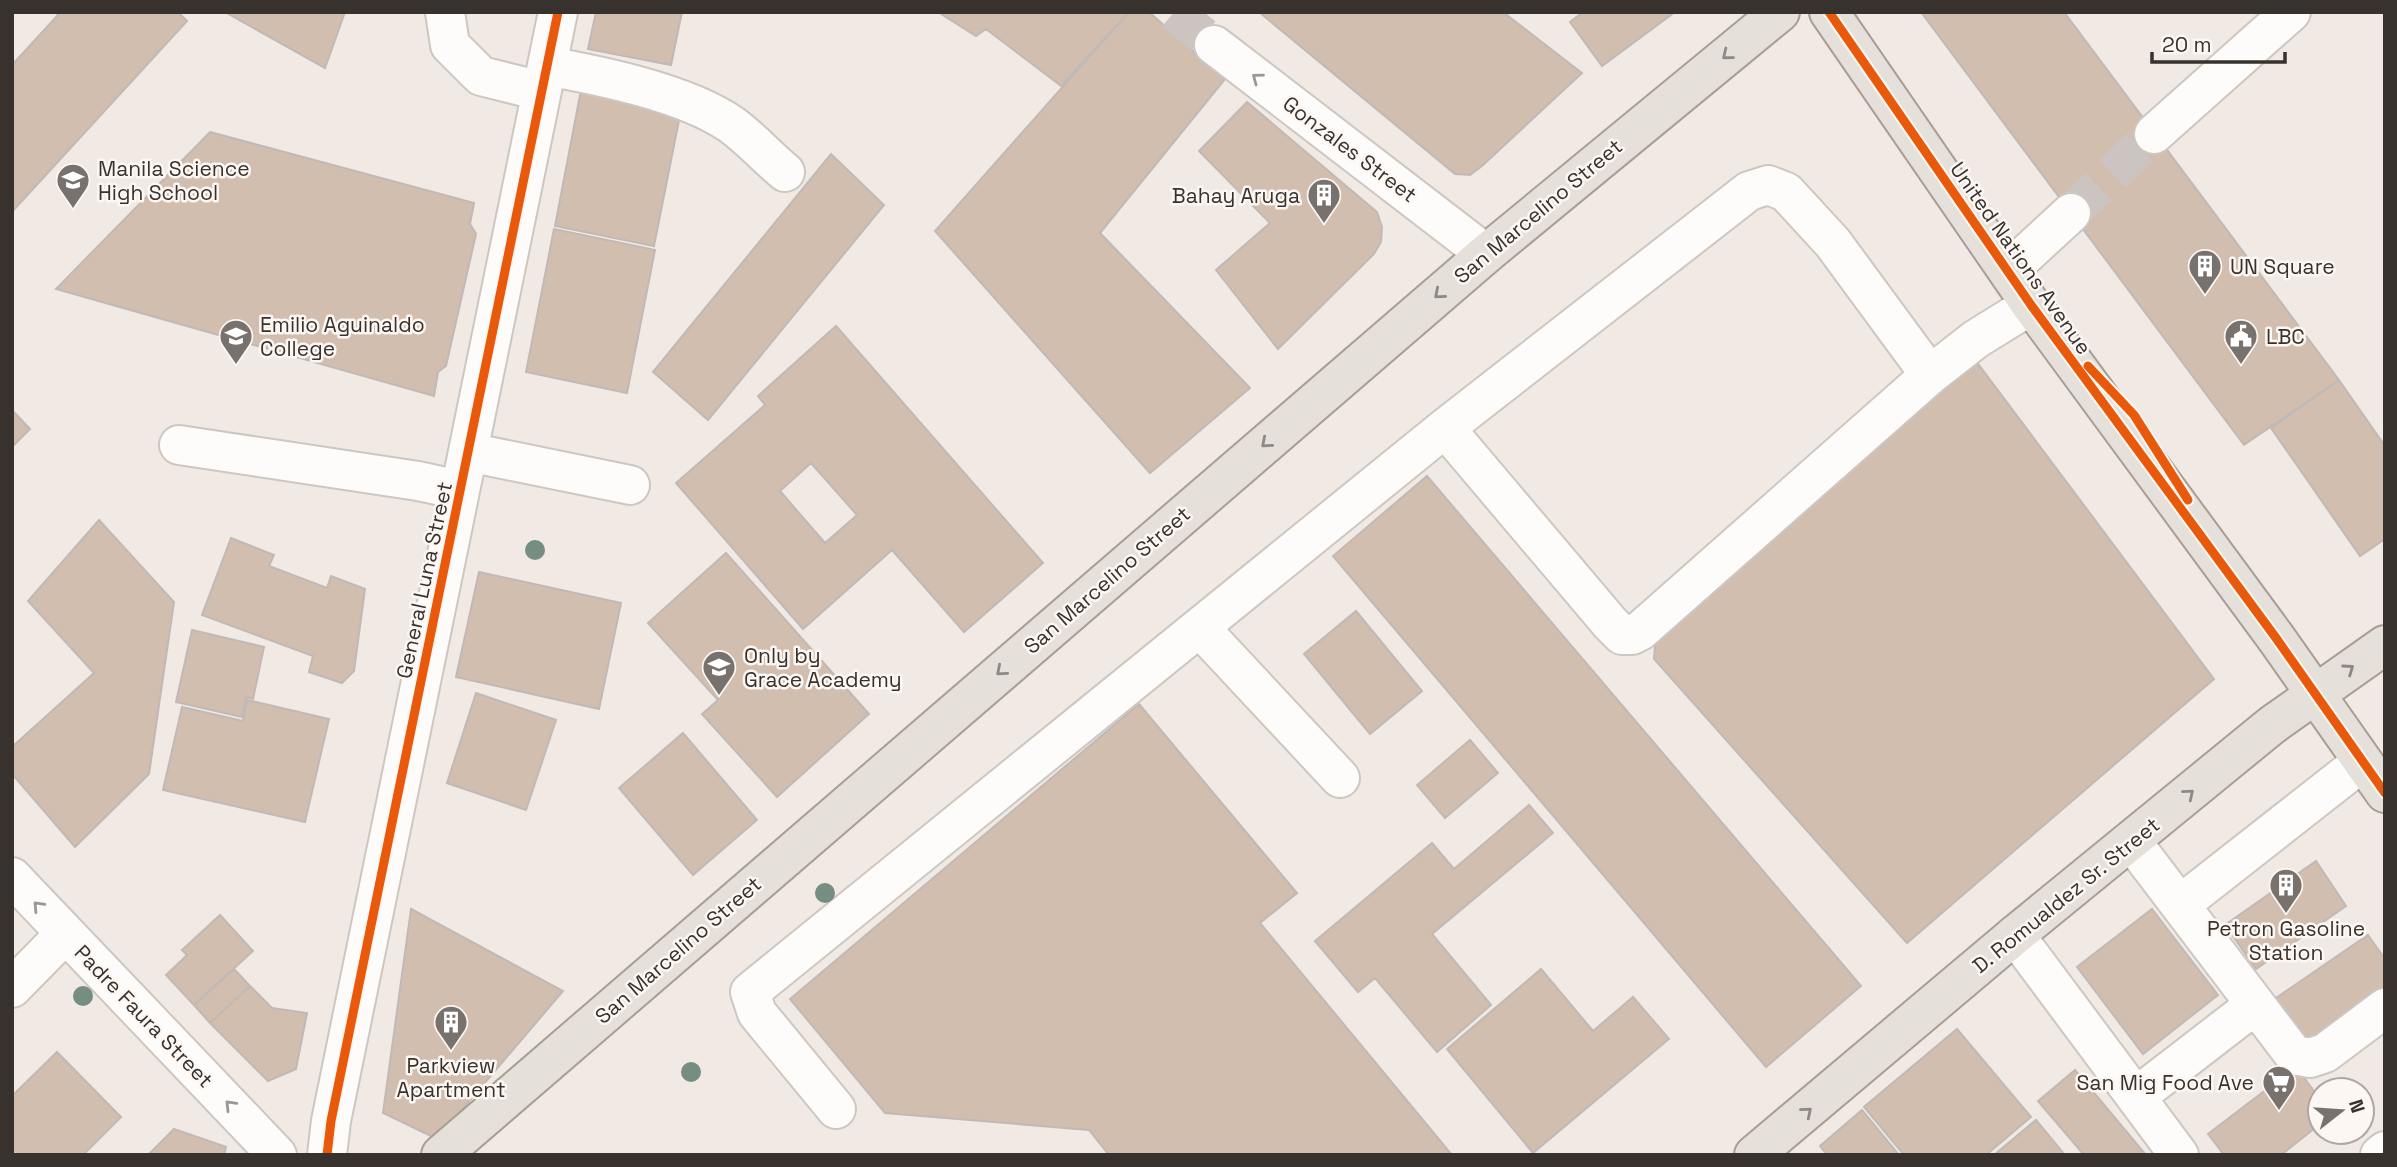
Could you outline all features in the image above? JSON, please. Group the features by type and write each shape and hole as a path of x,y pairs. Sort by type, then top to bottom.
{"main road":[{"name":"San Marcelino Street","path":"441,1155 1486,254 1780,12"},
{"name":"United Nations Avenue","path":"1829,12 2031,305 2276,638 2385,793"},
{"name":"D. Romualdez Sr. Street","path":"1754,1155 2015,935 2272,725 2385,645"}],"street":[{"path":"445,12 450,45 481,76 544,78 592,75 696,105 732,126 785,172"},
{"name":"General Luna Street","path":"327,1155 331,1121 558,12"},
{"path":"2154,134 2291,12"},
{"name":"Gonzales Street","path":"1214,45 1486,254"},
{"path":"836,1109 757,1013 750,992 1445,428 1749,191 1768,185 1786,192 1833,243 1930,375"},
{"path":"2007,271 2071,213"},
{"path":"1445,428 1610,622 1622,635 1632,635 1640,631 1930,375 1976,339 2031,305"},
{"path":"179,445 418,481 460,490"},
{"path":"468,453 630,485"},
{"path":"1200,628 1340,778"},
{"path":"2181,904 2362,762"},
{"path":"2132,842 2294,1055 2310,1058 2325,1053 2385,1008"},
{"name":"Padre Faura Street","path":"12,877 277,1155"},
{"path":"12,988 65,934"},
{"path":"2015,935 2179,1155"},
{"path":"2137,1096 2255,1005"},
{"path":"2380,1155 2385,1151"}],"building":[{"name":"Manila Science High School","path":"56,12 178,12 187,21 12,212 12,65 58,15"},
{"path":"225,12 345,12 325,68"},
{"path":"596,12 682,12 671,65 588,49"},
{"path":"938,12 1129,12 1061,86 986,29 976,36"},
{"path":"1129,12 1149,12 1225,79 1100,233 1250,388 1150,473 935,231"},
{"path":"1259,12 1503,12 1582,73 1482,166 1470,175 1455,174"},
{"path":"1583,12 1675,12 1602,66 1570,22"},
{"name":"UN Square","path":"1921,12 2064,12 2339,380 2244,445"},
{"path":"581,90 681,110 654,246 555,226"},
{"name":"Bahay Aruga","path":"1247,102 1377,212 1382,227 1381,242 1374,254 1278,349 1216,270 1270,223 1199,151"},
{"path":"210,132 474,203 470,224 476,234 446,366 438,372 434,396 56,289"},
{"path":"831,154 884,205 708,420 653,372"},
{"path":"554,229 655,250 627,393 526,372"},
{"path":"836,326 1043,563 964,632 892,550 803,629 676,483 765,405 758,396","holes":["811,463 857,515 825,543 780,491"]},
{"path":"1976,361 2214,679 1907,943 1654,659 1656,635"},
{"path":"2339,380 2385,446 2385,539 2360,556 2271,428"},
{"path":"12,410 30,429 12,447"},
{"path":"1427,476 1861,986 1766,1067 1333,556"},
{"path":"99,520 174,602 149,774 75,847 12,774 12,747 94,673 28,601"},
{"path":"231,538 274,555 269,566 327,588 331,576 365,589 354,671 342,683 309,672 313,656 202,615"},
{"path":"726,553 869,714 777,797 702,714 718,700 648,623"},
{"path":"479,572 621,603 599,709 456,677"},
{"path":"1356,611 1422,691 1370,734 1304,654"},
{"path":"192,630 264,647 253,699 246,697 242,717 176,702"},
{"path":"476,693 556,720 526,810 447,783"},
{"path":"247,700 329,719 305,822 163,790 182,707 243,721"},
{"path":"1139,704 1297,893 1260,923 1452,1155 1109,1155 1089,1130 885,1113 790,999"},
{"path":"683,733 757,820 693,875 619,788"},
{"path":"1470,740 1498,773 1445,818 1417,785"},
{"path":"1529,805 1553,833 1432,934 1491,1005 1437,1052 1375,978 1358,992 1315,941 1432,843 1454,869"},
{"name":"Petron Gasoline Station","path":"2316,861 2346,906 2256,969 2225,925"},
{"name":"Parkview Apartment","path":"411,909 563,991 437,1139 383,1113"},
{"path":"2152,909 2218,995 2143,1054 2077,967"},
{"path":"220,915 253,951 194,1005 166,975 187,955 182,950"},
{"name":"Petron Gasoline Station","path":"2368,935 2385,959 2385,991 2308,1044 2276,998"},
{"path":"234,969 250,986 210,1023 194,1005"},
{"path":"1541,969 1593,1031 1633,997 1669,1039 1533,1153 1447,1049"},
{"path":"250,986 272,1008 307,1013 296,1069 268,1081 210,1023"},
{"path":"1957,1029 2031,1117 1986,1155 1904,1155 1864,1107"},
{"path":"57,1052 121,1117 83,1155 12,1155 12,1096"},
{"name":"San Mig Food Ave","path":"2296,1067 2306,1080 2306,1135 2281,1155 2224,1155 2208,1134"},
{"path":"2075,1070 2146,1155 2084,1155 2038,1101"},
{"path":"1862,1110 1899,1155 1827,1155 1820,1146"},
{"path":"2036,1120 2065,1155 1994,1155"},
{"path":"174,1129 226,1147 224,1155 148,1155"}],"tunnel":[{"path":"1174,12 1214,45"},
{"path":"2071,213 2154,134"}],"cycle path":[{"path":"327,1155 331,1121 558,12"},
{"path":"1829,12 2031,305 2276,638 2385,793"},
{"path":"2088,366 2134,415 2188,500"}],"place":[{"name":"Manila Science High School","path":"73,210"},
{"name":"Bahay Aruga","path":"1324,225"},
{"name":"UN Square","path":"2205,296"},
{"name":"Emilio Aguinaldo College","path":"236,366"},
{"name":"LBC","path":"2241,366"},
{"name":"Only by Grace Academy","path":"719,697"},
{"name":"Petron Gasoline Station","path":"2286,915"},
{"name":"Parkview Apartment","path":"451,1052"},
{"name":"San Mig Food Ave","path":"2279,1112"}]}
